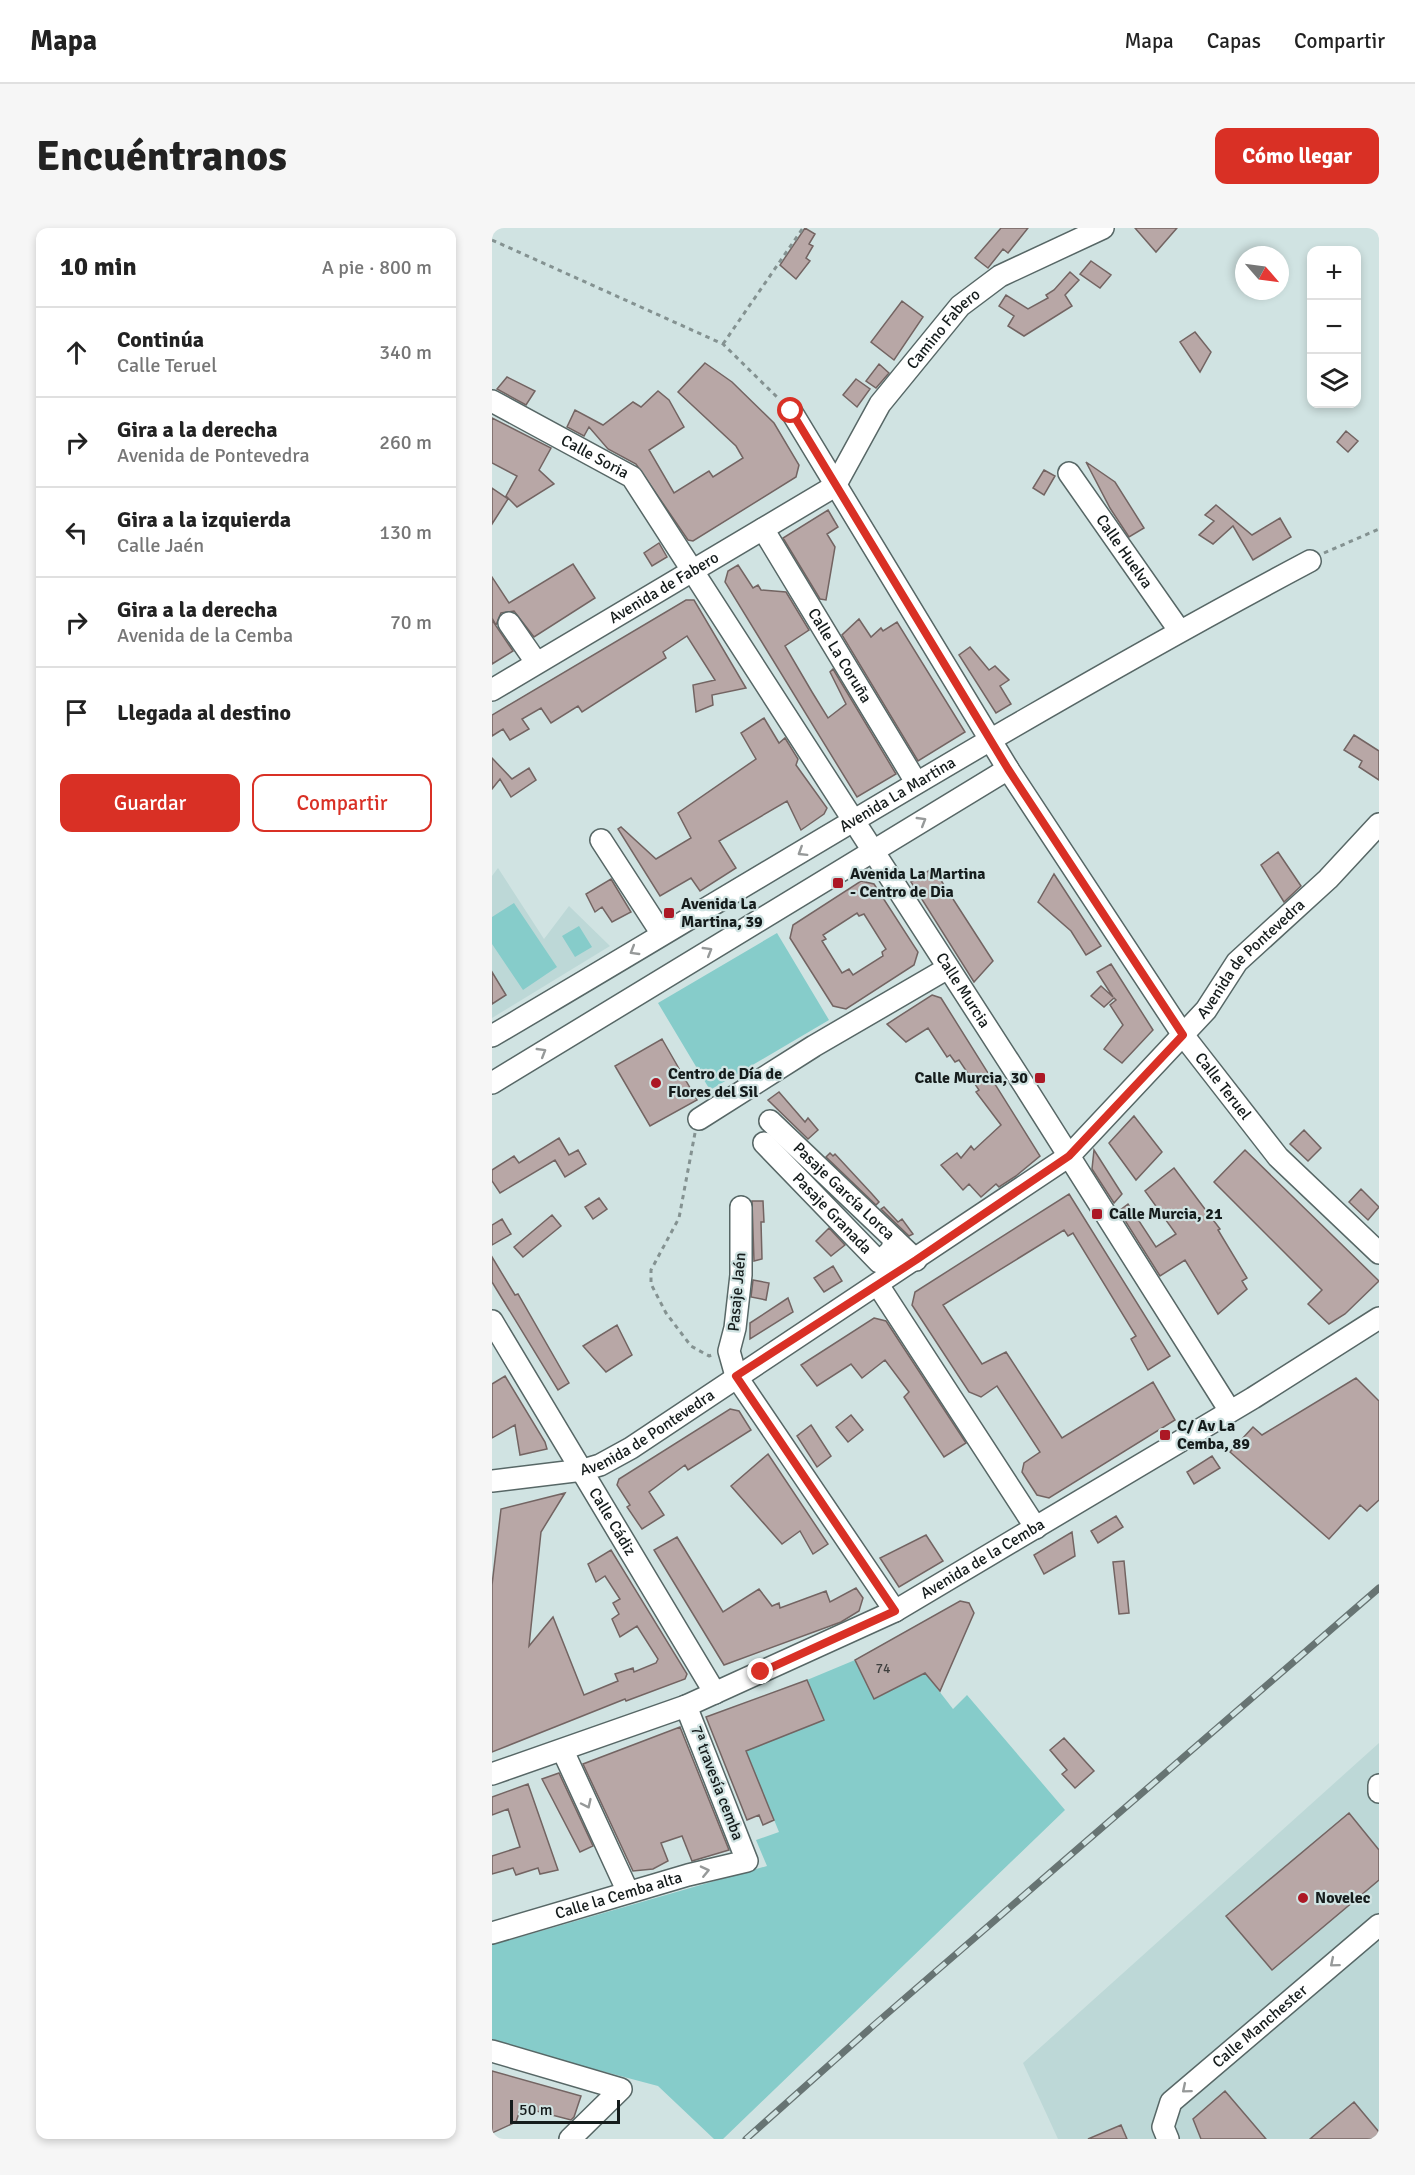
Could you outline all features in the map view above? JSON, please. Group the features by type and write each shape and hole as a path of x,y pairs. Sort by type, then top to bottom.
{"street":[{"name":"Camino Fabero","path":"835,486 880,404 960,306 1000,276 1103,228"},
{"name":"Calle Soria","path":"492,401 632,477 693,571"},
{"name":"Calle Teruel","path":"791,411 1008,769 1183,1035 1278,1157 1379,1252"},
{"name":"Calle Huelva","path":"1069,473 1179,630"},
{"name":"Avenida de Fabero","path":"492,690 835,486"},
{"name":"Calle La Coruña","path":"763,529 916,782"},
{"name":"Avenida La Martina","path":"492,1036 916,782 1179,630 1310,561"},
{"name":"Calle Murcia","path":"693,571 1230,1411"},
{"path":"509,623 536,662"},
{"name":"Avenida La Martina","path":"492,1083 1008,769"},
{"name":"Avenida de Pontevedra","path":"492,1481 583,1470 600,1465 632,1448 736,1376 916,1260 1069,1156 1183,1035 1218,994 1237,962 1328,879 1379,824"},
{"path":"601,840 662,934"},
{"path":"699,1119 948,968"},
{"name":"Pasaje García Lorca","path":"770,1122 916,1260"},
{"name":"Pasaje Granada","path":"764,1143 879,1262 891,1251 895,1240"},
{"name":"Pasaje Jaén","path":"741,1207 741,1275 735,1328 729,1351 736,1376 895,1611"},
{"path":"878,1285 1036,1528"},
{"name":"Avenida de la Cemba","path":"492,1774 686,1706 895,1611 1230,1411 1379,1318"},
{"name":"Calle Cádiz","path":"492,1321 715,1692"},
{"name":"7ª travesía cemba","path":"686,1706 747,1861"},
{"path":"563,1751 628,1892"},
{"path":"1379,1785 1379,1792"},
{"name":"Calle la Cemba alta","path":"492,1933 628,1892 747,1861"},
{"name":"Calle Manchester","path":"1168,2139 1163,2127 1171,2102 1379,1925"},
{"path":"492,2051 621,2089 570,2139"}],"path":[{"path":"723,344 803,228"},
{"path":"492,240 723,344 791,411"},
{"path":"1310,561 1379,529"},
{"path":"699,1119 679,1218 651,1270 651,1284 666,1313 691,1346 709,1356 729,1351"}],"shaded area":[{"path":"498,868 544,939 569,906 610,946 492,1018 492,876"},
{"path":"514,903 557,967 523,990 492,944 492,917"},
{"path":"579,926 592,947 575,957 562,936"},
{"path":"777,933 829,1020 710,1090 658,1003"},
{"path":"855,1660 874,1699 919,1676 922,1669 953,1709 967,1695 1065,1810 723,2139 714,2139 658,2086 492,2042 492,1945 767,1866 756,1840 779,1832 746,1751 823,1719 807,1680"},
{"path":"1379,1743 1379,2139 1058,2139 1023,2063"}],"building":[{"path":"805,228 815,234 809,244 813,246 806,258 810,261 796,279 780,265"},
{"path":"1001,228 1028,228 1008,253 1003,249 988,268 975,258"},
{"path":"1135,228 1177,228 1156,252"},
{"path":"1091,261 1111,275 1100,288 1080,274"},
{"path":"1070,272 1079,280 1065,295 1072,306 1024,336 1008,326 1014,316 999,306 1006,295 1028,309 1048,298 1046,295 1054,290"},
{"path":"902,301 923,317 894,360 871,342"},
{"path":"1195,332 1211,352 1200,372 1180,342"},
{"path":"705,363 732,382 774,423 799,465 796,477 693,541 688,540 636,464 608,449 589,427 584,436 567,427 575,410 603,425 633,402 641,407 658,391 669,400 684,427 649,450 674,493 709,471 713,477 743,458 736,446 678,392"},
{"path":"879,364 889,373 876,388 866,381"},
{"path":"507,377 535,391 526,405 497,389"},
{"path":"856,379 870,389 857,407 843,395"},
{"path":"492,418 551,448 539,470 554,484 517,507 506,496 517,476 492,463"},
{"path":"1346,431 1358,441 1348,452 1337,442"},
{"path":"1086,462 1115,482 1144,528 1129,537 1110,508"},
{"path":"1044,470 1055,476 1044,495 1033,488"},
{"path":"492,488 508,499 492,524"},
{"path":"1216,505 1252,535 1280,518 1291,537 1253,560 1233,526 1213,544 1199,535 1214,521 1205,515"},
{"path":"828,510 838,527 827,534 835,547 826,600 820,599 783,538"},
{"path":"659,543 667,557 652,566 644,553"},
{"path":"573,564 595,598 534,637 514,611 501,613 496,625 492,618 492,577 509,603"},
{"path":"738,565 753,588 758,585 761,590 786,592 809,630 785,646 812,692 828,718 846,704 830,672 833,669 896,774 857,797 725,582 728,571"},
{"path":"686,600 694,600 746,688 712,695 713,705 696,712 693,685 715,680 687,636 663,652 666,658 582,712 578,706 551,723 541,708 522,719 529,729 510,740 503,729 492,736 492,715"},
{"path":"859,619 871,637 881,628 883,631 897,622 965,732 918,761 842,635"},
{"path":"492,620 513,651 492,664"},
{"path":"970,647 989,670 995,666 1009,680 1000,686 1011,704 996,713 959,655"},
{"path":"764,718 779,743 785,738 798,759 796,765 827,808 824,814 801,830 787,801 719,841 736,868 700,891 691,878 660,896 618,829 621,827 656,859 691,838 678,813 756,759 741,733"},
{"path":"1354,735 1379,751 1379,780 1359,767 1362,761 1344,750"},
{"path":"492,758 512,779 529,768 536,780 511,797 500,779 492,789"},
{"path":"1278,852 1301,886 1284,902 1261,865"},
{"path":"933,868 993,961 974,982 911,882"},
{"path":"1054,874 1101,946 1086,955 1071,931 1038,902"},
{"path":"611,879 631,912 612,922 602,907 595,912 586,894"},
{"path":"861,881 874,884 918,952 914,965 846,1009 833,1006 790,938 793,925","holes":["857,913 859,916 864,914 886,949 882,952 883,956 853,975 849,969 842,973 822,941 826,939 823,935"]},
{"path":"1111,964 1153,1030 1122,1063 1104,1049 1123,1025 1110,1005 1116,1000 1114,998 1104,1007 1091,996 1101,986 1113,997 1097,972"},
{"path":"492,972 506,995 492,1004"},
{"path":"932,995 941,998 1040,1156 1016,1176 999,1187 996,1184 981,1197 969,1184 963,1190 941,1165 957,1153 961,1158 971,1146 974,1150 1001,1125 976,1092 979,1090 959,1060 955,1062 950,1055 947,1057 928,1028 906,1042 887,1024"},
{"name":"Centro de Día de Flores del Sil","path":"662,1039 697,1100 650,1126 615,1066"},
{"path":"779,1092 805,1122 808,1118 818,1130 808,1139 768,1100"},
{"path":"1134,1116 1162,1152 1136,1180 1109,1143"},
{"path":"1304,1130 1321,1148 1308,1161 1290,1144"},
{"path":"559,1138 569,1155 578,1150 586,1164 565,1177 555,1160 500,1193 492,1181 492,1170 514,1156 519,1163"},
{"path":"1094,1150 1122,1194 1114,1203 1092,1169"},
{"path":"1245,1150 1379,1281 1345,1314 1329,1324 1308,1304 1322,1290 1214,1182"},
{"path":"830,1153 833,1156 835,1154 872,1194 879,1202 876,1205 826,1157"},
{"path":"1174,1168 1220,1229 1218,1230 1247,1278 1242,1281 1247,1289 1218,1314 1185,1260 1160,1276 1119,1211 1128,1204 1156,1247 1176,1234 1145,1191"},
{"path":"1361,1189 1379,1207 1368,1220 1349,1202"},
{"path":"1069,1194 1170,1356 1148,1370 1131,1339 1136,1336 1073,1233 1068,1236 1064,1230 943,1305 982,1364 1006,1352 1062,1438 1153,1382 1175,1420 1049,1498 1037,1495 1022,1472 1024,1463 1040,1452 997,1386 981,1397 969,1392 912,1305 915,1292"},
{"path":"599,1198 607,1209 593,1219 585,1207"},
{"path":"752,1201 763,1201 764,1222 761,1222 762,1259 754,1261"},
{"path":"884,1207 898,1222 902,1219 913,1234 909,1236 881,1209"},
{"path":"552,1215 561,1226 523,1257 514,1247"},
{"path":"502,1219 511,1234 492,1245 492,1225"},
{"path":"829,1228 845,1245 831,1256 816,1241"},
{"path":"492,1257 515,1295 518,1294 569,1383 558,1390 492,1282"},
{"path":"833,1266 842,1281 824,1292 814,1278"},
{"path":"753,1280 769,1283 766,1300 751,1297"},
{"path":"788,1298 793,1312 750,1339 750,1323"},
{"path":"874,1318 886,1321 966,1443 944,1457 904,1397 909,1392 885,1360 862,1378 851,1364 817,1386 801,1365"},
{"path":"617,1325 632,1355 606,1372 583,1346"},
{"path":"505,1376 547,1449 520,1455 515,1425 492,1438 492,1384"},
{"path":"1356,1378 1379,1401 1379,1500 1367,1511 1360,1505 1329,1539 1230,1452 1253,1427 1262,1435"},
{"path":"730,1409 739,1411 751,1430 688,1470 685,1465 649,1492 664,1515 642,1529 627,1507 630,1505 617,1485 619,1479"},
{"path":"851,1415 863,1430 848,1442 836,1427"},
{"path":"811,1425 831,1456 817,1467 797,1436"},
{"path":"768,1454 828,1544 813,1554 800,1531 782,1544 731,1486"},
{"path":"1212,1456 1220,1468 1194,1484 1187,1472"},
{"path":"565,1493 541,1532 529,1646 553,1617 584,1695 618,1681 615,1674 633,1668 634,1672 656,1663 658,1659 637,1626 620,1637 612,1619 619,1614 613,1603 620,1599 605,1576 596,1582 588,1564 611,1550 687,1674 685,1679 626,1701 625,1699 492,1752 492,1585 501,1509"},
{"path":"1116,1516 1123,1527 1098,1543 1091,1531"},
{"path":"1072,1532 1075,1556 1044,1574 1034,1555"},
{"path":"926,1535 943,1561 899,1587 880,1558"},
{"path":"677,1537 723,1612 759,1589 772,1606 779,1603 780,1608 826,1591 830,1602 856,1588 863,1598 859,1611 841,1622 724,1665 654,1550"},
{"path":"1124,1561 1129,1613 1119,1614 1113,1562"},
{"path":"960,1601 969,1603 974,1613 940,1691 925,1673 874,1699 855,1660"},
{"path":"807,1680 824,1720 746,1751 774,1820 763,1825 759,1815 747,1820 706,1717"},
{"path":"680,1727 729,1850 692,1861 682,1836 661,1843 668,1861 653,1869 633,1871 583,1764"},
{"path":"1064,1738 1094,1771 1075,1788 1062,1774 1067,1770 1050,1750"},
{"path":"559,1773 593,1846 580,1852 542,1779"},
{"path":"528,1784 558,1870 540,1874 538,1868 516,1875 513,1868 492,1874 492,1856 520,1847 508,1809 492,1815 492,1797"},
{"name":"Novelec","path":"1349,1813 1379,1850 1379,1880 1272,1970 1226,1916"},
{"path":"492,2071 581,2096 574,2117 571,2120 521,2107 516,2122 492,2133"},
{"path":"1225,2091 1266,2139 1201,2139 1193,2119"},
{"path":"1354,2102 1379,2132 1379,2139 1310,2139"},
{"path":"1121,2125 1127,2139 1088,2139"}],"railway":[{"path":"746,2139 874,2025 1379,1588"}],"place":[{"name":"Avenida La Martina - Centro de Dia","path":"838,883"},
{"name":"Avenida La Martina, 39","path":"669,913"},
{"name":"Calle Murcia, 30","path":"1040,1078"},
{"name":"Centro de Día de Flores del Sil","path":"656,1083"},
{"name":"Calle Murcia, 21","path":"1097,1214"},
{"name":"C/ Av La Cemba, 89","path":"1165,1435"},
{"name":"Novelec","path":"1303,1898"}],"route":[{"path":"761,1672 895,1611 736,1376 916,1260 1069,1156 1183,1035 1008,769 791,411"}]}
